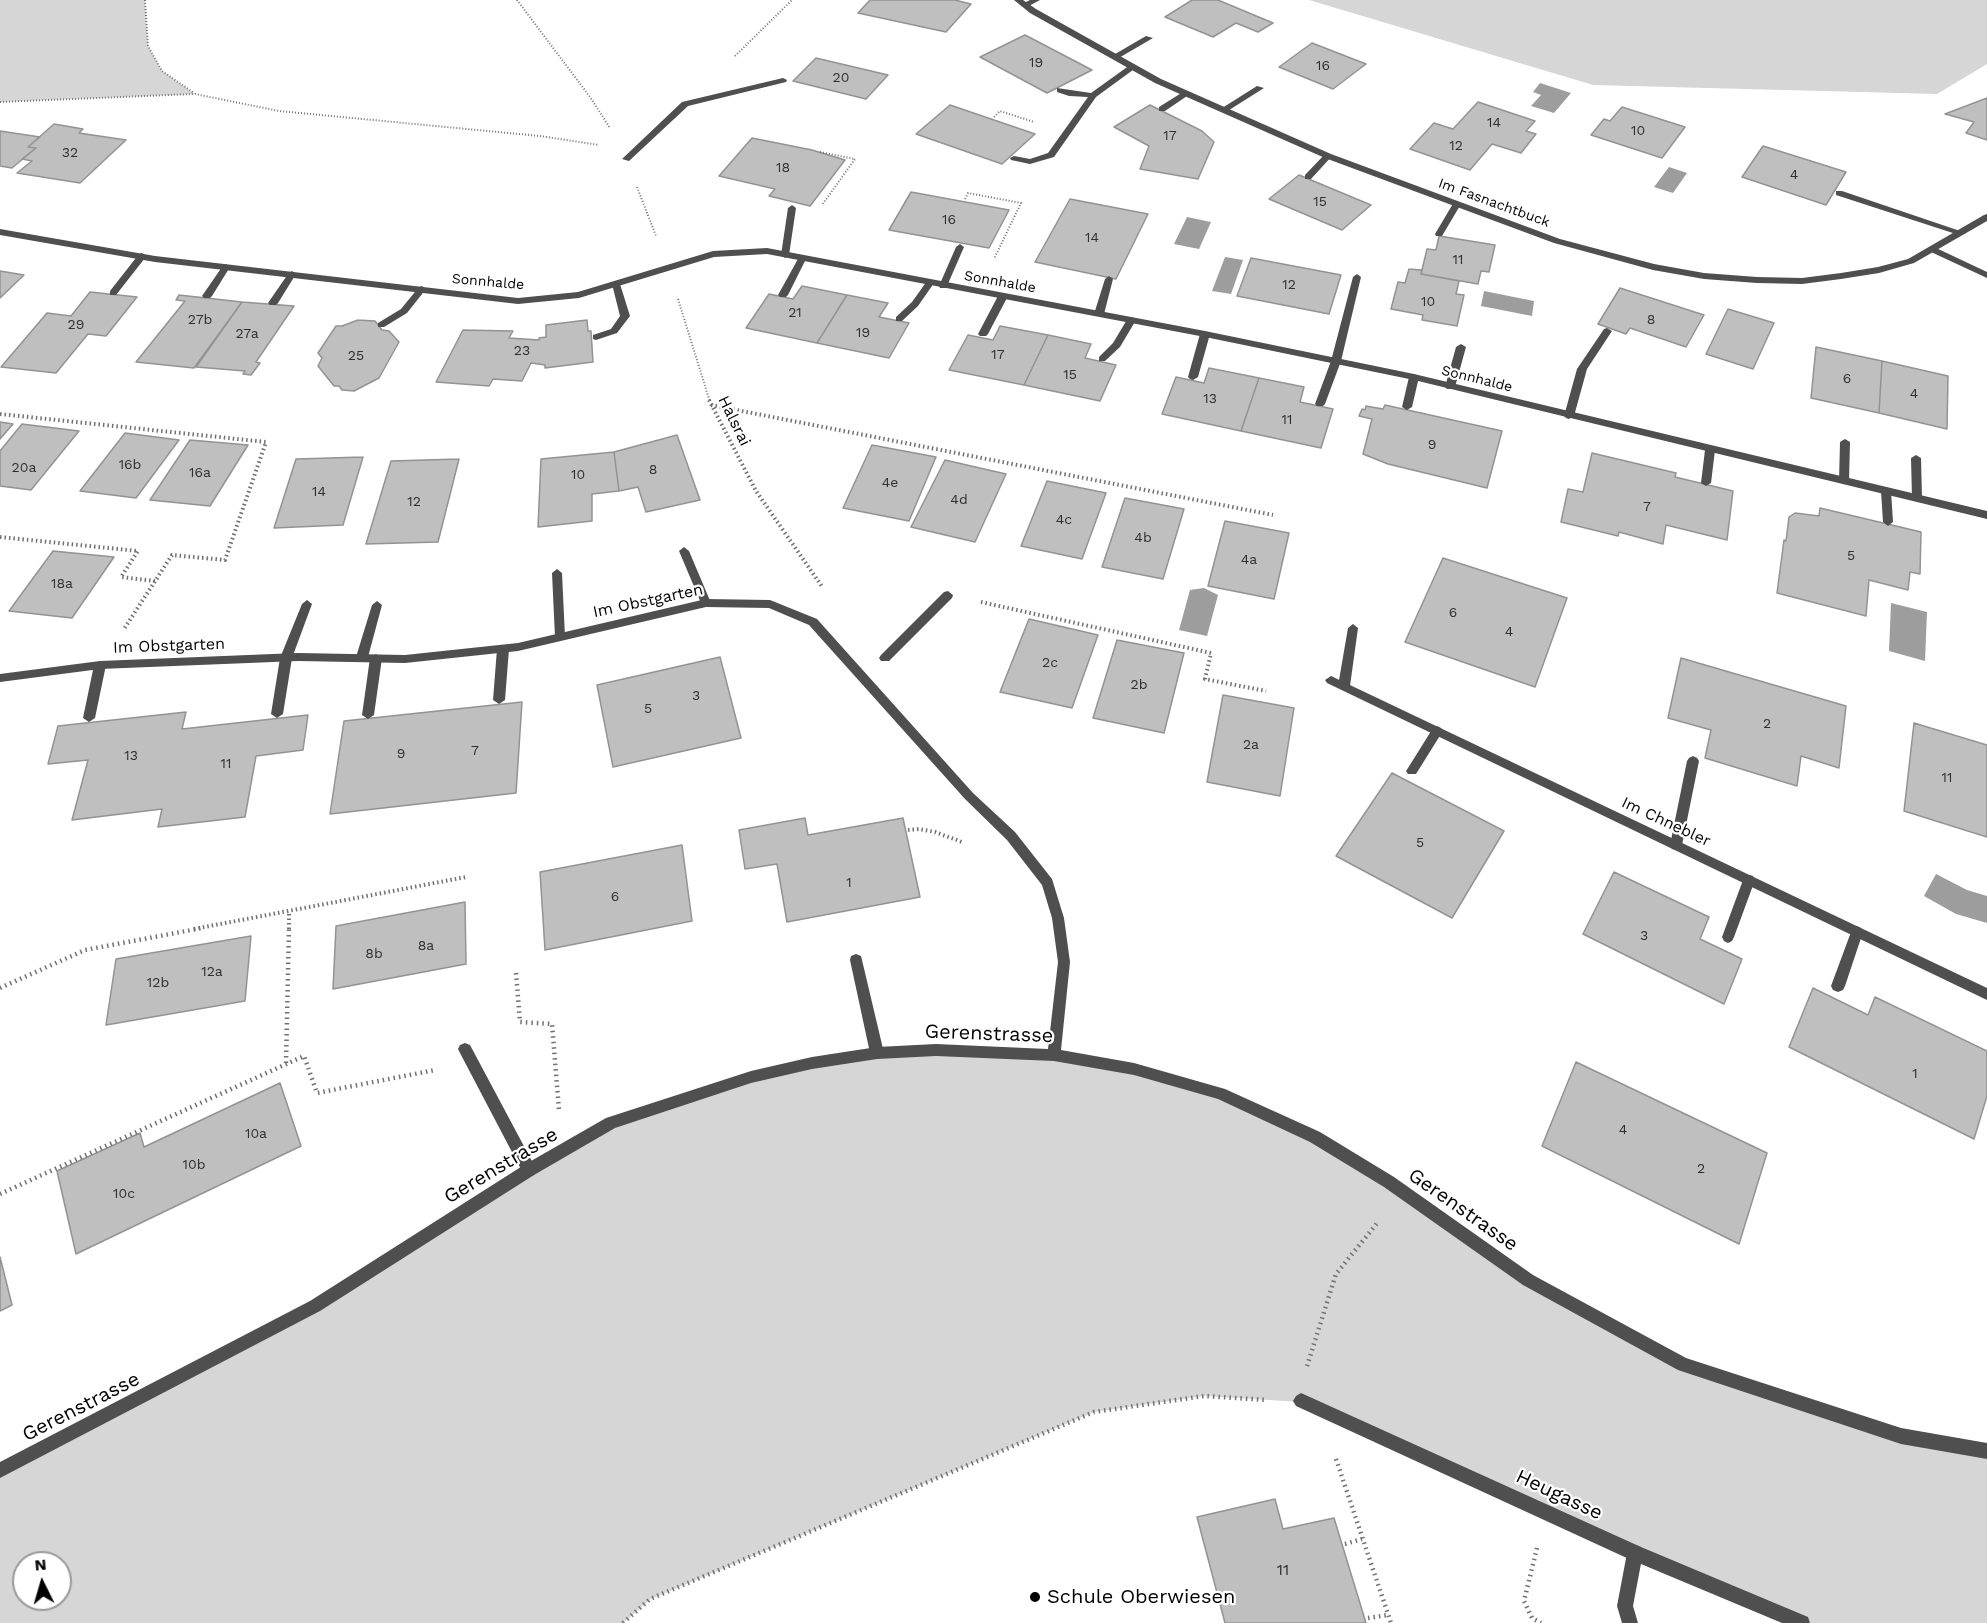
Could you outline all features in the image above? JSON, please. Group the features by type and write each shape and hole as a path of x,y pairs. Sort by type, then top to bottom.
{"street":[{"path":"1021,3 1036,0"},
{"name":"Im Fasnachtbuck","path":"1021,3 1114,57 1186,94 1328,156 1557,241 1653,267 1704,276 1757,280 1822,279 1879,270 1911,261 1934,250 1987,217"},
{"path":"1114,57 1149,38"},
{"path":"1014,158 1030,162 1051,155 1093,95 1133,67"},
{"path":"626,159 685,104 783,80"},
{"path":"1223,110 1260,88"},
{"path":"1060,90 1071,94 1093,95"},
{"path":"1162,109 1186,94"},
{"path":"1308,177 1328,156"},
{"path":"1839,193 1962,233"},
{"path":"1439,234 1457,204"},
{"path":"785,255 792,212"},
{"name":"Sonnhalde","path":"0,232 142,256 518,301 579,295 713,254 767,251 930,284 1205,334 1414,377 1987,515"},
{"path":"943,286 960,247"},
{"path":"1934,250 1987,275"},
{"path":"113,292 142,256"},
{"path":"783,295 802,259"},
{"path":"207,296 226,267"},
{"path":"273,303 292,274"},
{"path":"1320,404 1336,361 1357,277"},
{"path":"1099,314 1109,279"},
{"path":"596,337 614,331 625,316 616,284"},
{"path":"899,319 915,304 930,284"},
{"path":"381,325 404,311 422,290"},
{"path":"983,334 1003,296"},
{"path":"1102,359 1117,345 1131,320"},
{"path":"1569,416 1582,369 1607,331"},
{"path":"1193,377 1205,334"},
{"path":"1450,387 1461,347"},
{"path":"1407,407 1414,377"},
{"path":"1844,481 1845,442"},
{"path":"1706,483 1710,450"},
{"path":"1916,458 1917,498"},
{"path":"1886,491 1888,522"},
{"path":"684,551 706,603"},
{"path":"557,573 560,638"},
{"path":"885,658 948,595"},
{"name":"Im Obstgarten","path":"0,678 100,665 286,658 405,658 503,649 560,638 706,603 770,604 813,622 969,796 1011,836 1048,883 1058,918 1064,962 1053,1055"},
{"path":"277,714 286,658 307,604"},
{"path":"362,657 377,605"},
{"path":"1344,687 1353,627"},
{"path":"499,700 503,649"},
{"path":"368,715 376,658"},
{"path":"89,718 100,665"},
{"name":"Im Chnebler","path":"1331,680 1987,994"},
{"path":"1412,771 1437,731"},
{"path":"1676,846 1693,761"},
{"path":"1728,937 1749,880"},
{"path":"1838,986 1857,932"},
{"path":"856,960 877,1053"},
{"path":"465,1049 529,1170"},
{"name":"Gerenstrasse","path":"0,1470 315,1306 529,1170 611,1123 751,1077 812,1063 877,1053 936,1050 1053,1055 1134,1069 1220,1093 1315,1137 1389,1182 1528,1280 1683,1365 1900,1436 1987,1451"},
{"name":"Heugasse","path":"1301,1401 1635,1553 1802,1623"},
{"path":"1630,1623 1625,1606 1635,1553"}],"path":[{"path":"145,0 148,46 162,71 195,94"},
{"name":"Halsrai","path":"517,0 603,115 626,159 668,268 711,405 756,491 827,595"},
{"path":"735,56 792,0"},
{"path":"0,102 195,94 279,111 579,141 612,150 626,159"},
{"path":"994,117 1000,111 1066,132"},
{"path":"792,212 818,210 855,159 820,152"},
{"path":"965,199 968,193 1021,202 978,292"},
{"path":"711,405 1273,515"},
{"path":"0,414 266,442 225,560 172,555 100,665"},
{"path":"0,537 138,551 121,577 155,581"},
{"path":"948,595 1211,653 1205,679 1266,691"},
{"path":"908,831 919,829 934,832 969,845"},
{"path":"0,988 85,950 466,877"},
{"path":"286,1064 290,911"},
{"path":"516,973 520,1022 552,1024 560,1120"},
{"path":"0,1194 304,1056 317,1093 445,1068"},
{"path":"1304,1374 1336,1274 1384,1215"},
{"path":"623,1623 650,1599 1094,1412 1204,1396 1301,1401"},
{"path":"1337,1461 1391,1623"},
{"path":"1541,1623 1532,1618 1524,1601 1546,1512"},
{"path":"1345,1544 1362,1539"},
{"path":"1368,1618 1388,1615"}],"shaded area":[{"path":"0,0 145,0 148,46 162,71 195,94 0,102"},
{"path":"1309,0 1987,0 1987,64 1937,94 1593,85"},
{"path":"1540,83 1571,93 1554,113 1531,106 1541,95 1533,92"},
{"path":"1669,167 1687,173 1673,193 1654,187"},
{"path":"1187,217 1211,222 1199,249 1174,244"},
{"path":"1225,257 1243,260 1231,294 1212,291"},
{"path":"1484,291 1534,301 1532,316 1481,306"},
{"path":"1204,588 1218,595 1207,636 1179,630 1190,590"},
{"path":"1891,603 1927,612 1925,661 1889,651"},
{"path":"1936,874 1967,890 1987,896 1987,923 1956,914 1924,896"},
{"path":"877,1053 1054,1055 1220,1093 1315,1137 1528,1280 1683,1365 1901,1436 1987,1451 1987,1623 1802,1623 1301,1402 1204,1396 1094,1412 651,1599 623,1623 0,1623 0,1470 315,1306 611,1123 687,1097"}],"building":[{"path":"870,0 955,0 971,4 946,32 858,13"},
{"path":"1192,0 1218,0 1273,23 1258,32 1236,23 1213,37 1165,17"},
{"path":"1025,35 1092,70 1047,93 980,57"},
{"path":"1312,43 1366,64 1333,89 1279,67"},
{"path":"816,58 888,75 866,99 793,81"},
{"path":"1987,98 1987,140 1966,133 1974,122 1945,114"},
{"path":"1478,102 1535,121 1526,131 1536,134 1521,153 1492,144 1470,170 1410,149 1434,123 1453,129"},
{"path":"950,105 1035,134 1002,164 916,134"},
{"path":"1150,105 1202,131 1214,142 1198,179 1140,169 1149,146 1114,127"},
{"path":"1622,107 1685,127 1662,158 1591,135 1604,119 1610,121"},
{"path":"54,124 83,129 79,133 126,140 80,183 17,173 32,161 22,159 36,148 28,147"},
{"path":"0,131 40,137 28,147 36,148 12,168 0,166"},
{"path":"752,138 812,150 845,160 810,206 769,196 775,189 719,176"},
{"path":"1763,146 1846,172 1826,205 1742,177"},
{"path":"1299,175 1371,205 1342,230 1269,199"},
{"path":"911,192 1009,210 989,248 889,230"},
{"path":"1070,199 1148,214 1116,279 1035,262"},
{"path":"1439,236 1495,245 1489,272 1481,271 1478,284 1421,274 1427,249 1436,250"},
{"path":"1251,258 1341,275 1329,314 1237,296"},
{"path":"1409,269 1422,270 1421,274 1459,281 1456,294 1464,295 1457,326 1422,320 1423,315 1391,309 1398,282 1405,283"},
{"path":"0,271 24,275 0,298"},
{"path":"802,286 847,295 817,343 746,328 769,294 793,299"},
{"path":"1620,288 1704,315 1686,347 1630,328 1626,334 1598,324"},
{"path":"90,292 137,297 106,336 88,334 56,373 1,367 47,313 71,316"},
{"path":"179,295 242,302 194,368 136,362 185,301 176,300"},
{"path":"847,295 888,303 879,317 909,323 889,358 817,343"},
{"path":"242,302 294,306 256,362 260,363 251,375 243,374 245,371 196,367"},
{"path":"1728,309 1774,323 1753,369 1706,354"},
{"path":"358,320 375,321 382,330 389,331 399,342 379,378 354,391 342,390 339,386 334,386 318,366 322,358 318,353 336,326"},
{"path":"587,320 588,331 591,331 593,362 545,368 545,365 531,363 522,381 493,379 489,386 436,382 463,330 513,331 509,338 539,340 539,338 546,337 546,325"},
{"path":"1000,326 1048,335 1024,385 949,370 968,335 993,340"},
{"path":"1048,335 1091,344 1085,358 1116,365 1100,401 1024,385"},
{"path":"1816,347 1882,361 1879,413 1811,398"},
{"path":"1882,361 1948,376 1947,429 1879,413"},
{"path":"1209,368 1259,378 1241,431 1162,414 1176,377 1204,383"},
{"path":"1259,378 1304,387 1300,402 1333,409 1321,448 1241,431"},
{"path":"1385,405 1502,431 1487,488 1388,464 1363,454 1372,419 1359,416 1362,409 1365,410 1366,406 1383,409"},
{"path":"0,422 13,424 0,439"},
{"path":"22,424 79,431 31,490 0,486 0,451"},
{"path":"125,433 179,440 136,498 80,491"},
{"path":"677,435 700,500 646,512 638,487 619,491 614,452"},
{"path":"190,440 248,445 210,506 150,500"},
{"path":"872,445 936,457 909,521 843,508"},
{"path":"614,452 619,491 592,494 592,521 538,527 541,459"},
{"path":"1592,453 1676,473 1675,477 1733,491 1727,540 1666,525 1663,544 1619,532 1618,536 1561,522 1568,489 1583,492"},
{"path":"363,457 343,525 274,528 296,459"},
{"path":"459,459 438,542 366,544 391,461"},
{"path":"945,460 1006,474 975,542 911,527"},
{"path":"1047,481 1106,493 1082,559 1021,546"},
{"path":"1125,498 1184,509 1163,579 1102,567"},
{"path":"1820,508 1921,532 1920,574 1910,572 1908,590 1869,580 1866,616 1777,593 1789,517 1795,513 1819,516"},
{"path":"1225,521 1289,533 1274,599 1208,586"},
{"path":"53,551 114,557 72,618 9,611"},
{"path":"1443,558 1567,598 1535,687 1405,642"},
{"path":"1029,619 1098,635 1072,708 1000,692"},
{"path":"1117,640 1184,653 1164,733 1093,718"},
{"path":"720,657 741,738 613,767 597,685"},
{"path":"1681,658 1846,706 1839,768 1801,756 1797,786 1705,758 1711,730 1668,718"},
{"path":"1223,695 1294,708 1280,796 1207,782"},
{"path":"522,702 516,793 330,814 344,721"},
{"path":"186,712 182,729 308,715 303,750 256,756 245,817 158,827 162,809 72,820 88,760 48,764 58,726"},
{"path":"1914,723 1987,745 1987,837 1904,811"},
{"path":"1392,773 1504,831 1452,918 1336,856"},
{"path":"805,818 808,835 903,818 920,897 787,922 777,864 745,869 739,830"},
{"path":"682,845 692,921 545,950 540,872"},
{"path":"1614,872 1709,917 1700,939 1742,959 1724,1004 1583,934"},
{"path":"465,902 466,964 333,989 336,926"},
{"path":"251,936 245,1001 106,1025 116,959"},
{"path":"1813,988 1868,1015 1875,997 1987,1051 1987,1096 1974,1139 1789,1047"},
{"path":"1576,1062 1767,1153 1739,1244 1542,1146"},
{"path":"280,1083 301,1146 76,1254 57,1171 140,1133 144,1147"},
{"path":"0,1257 12,1305 0,1311"},
{"path":"1275,1499 1283,1529 1334,1518 1366,1623 1225,1623 1197,1517"}],"place":[{"name":"Schule Oberwiesen","path":"1035,1597"}]}
